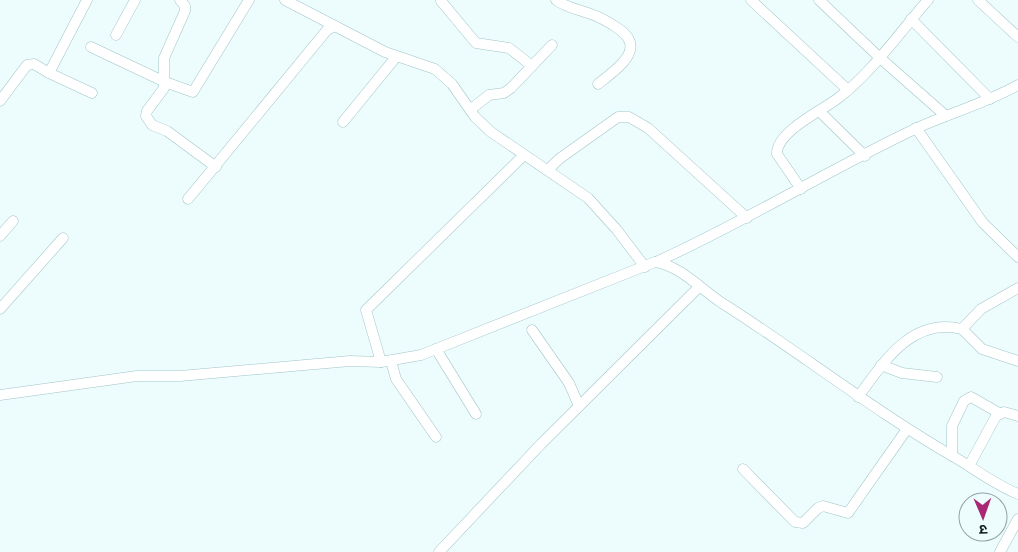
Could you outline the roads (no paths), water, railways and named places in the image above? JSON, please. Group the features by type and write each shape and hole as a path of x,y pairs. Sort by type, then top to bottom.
{"street":[{"path":"49,73 87,0"},
{"path":"116,35 135,0"},
{"path":"180,0 186,6 185,12 164,58 165,82 160,95 147,111 148,121 179,139 216,166"},
{"path":"91,47 189,92 195,90 249,0"},
{"path":"285,0 396,57 435,70 452,84 470,110 491,132 524,156 575,188 602,212 645,267"},
{"path":"556,0 604,19 628,35 631,41 629,53 624,62 598,84"},
{"path":"751,0 848,90"},
{"path":"820,0 946,116"},
{"path":"801,189 779,159 777,148 782,139 848,90 928,0"},
{"path":"978,0 1018,37"},
{"path":"441,2 471,39 482,45 509,48 532,66"},
{"path":"911,19 990,99"},
{"path":"188,200 327,30 335,26"},
{"path":"470,110 489,95 506,91 552,45"},
{"path":"343,122 396,57"},
{"path":"0,101 27,65 34,64 92,93"},
{"path":"0,395 138,376 180,376 350,361 386,361 421,355 645,267 747,218 916,128 990,99 1018,84"},
{"path":"819,111 865,156"},
{"path":"548,170 559,159 618,117 629,117 648,128 747,218"},
{"path":"916,128 982,222 1018,258"},
{"path":"436,437 396,379 386,361 366,310 524,156"},
{"path":"0,236 13,221"},
{"path":"0,310 63,238"},
{"path":"655,262 675,268 698,288 791,347 858,397 907,429 1018,494"},
{"path":"439,552 579,406 698,288"},
{"path":"962,329 981,309 1018,288"},
{"path":"858,397 881,365 898,346 923,332 936,328 962,329 982,349 1018,361"},
{"path":"532,330 569,383 579,406"},
{"path":"436,349 476,414"},
{"path":"881,365 902,373 937,377"},
{"path":"952,456 952,426 964,400 971,397 999,413 1004,412 1018,416"},
{"path":"969,466 999,413"},
{"path":"743,469 794,522 803,523 818,508 823,506 848,513 907,429"},
{"path":"1000,552 1018,519"}]}
